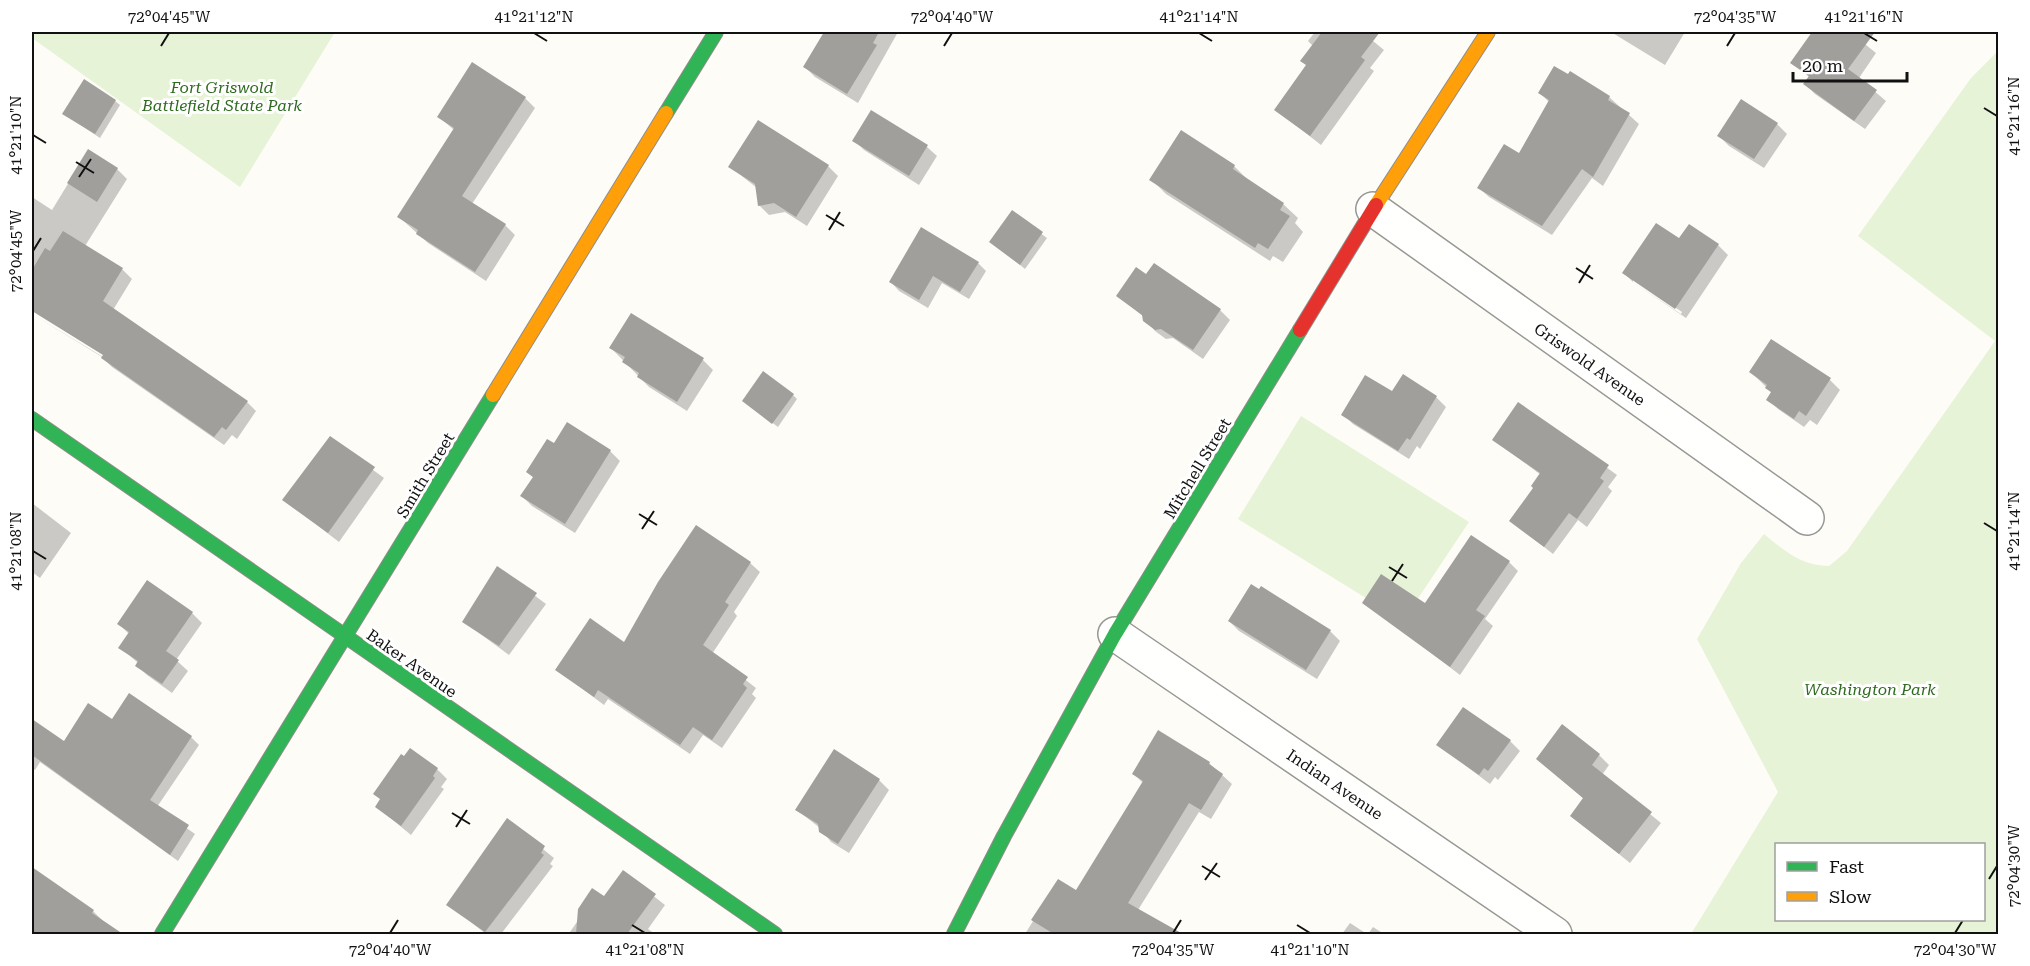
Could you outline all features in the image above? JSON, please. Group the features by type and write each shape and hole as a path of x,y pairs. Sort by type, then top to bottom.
{"street":[{"name":"Smith Street","path":"162,934 716,32"},
{"name":"Mitchell Street","path":"954,934 1004,836 1115,634 1373,209 1488,32"},
{"name":"Griswold Avenue","path":"1373,209 1807,518"},
{"name":"Baker Avenue","path":"32,419 775,934"},
{"name":"Indian Avenue","path":"1115,634 1555,934"}],"green space":[{"name":"Fort Griswold Battlefield State Park","path":"32,32 335,32 240,187 32,38"},
{"name":"Washington Park","path":"1998,51 1998,934 1691,934 1778,792 1697,639 1741,563 1764,534 1794,556 1819,565 1829,566 1847,551 1995,341 1858,236 1971,78"},
{"path":"1301,416 1469,522 1403,621 1238,519"}],"building":[{"path":"824,32 879,32 873,43 877,45 847,94 803,67"},
{"path":"1322,32 1380,32 1361,57 1365,60 1310,136 1274,110 1306,65 1300,61"},
{"path":"1812,32 1875,32 1848,69 1877,90 1854,121 1803,84 1809,76 1790,63"},
{"path":"472,62 526,97 462,196 506,224 475,272 416,234 418,230 397,217 454,128 437,117"},
{"path":"1554,66 1568,74 1570,71 1610,96 1608,100 1630,113 1593,177 1582,169 1542,226 1477,188 1504,144 1519,153 1549,100 1538,93"},
{"path":"84,79 116,100 95,134 62,114"},
{"path":"1741,99 1778,123 1754,159 1717,136"},
{"path":"871,110 928,145 909,176 852,141"},
{"path":"758,120 829,165 796,217 774,203 758,206 755,184 728,167"},
{"path":"1181,130 1235,165 1233,169 1284,203 1280,210 1290,216 1268,249 1258,243 1255,248 1149,180"},
{"path":"88,149 118,168 97,202 67,183"},
{"path":"1012,210 1043,232 1020,265 989,242"},
{"path":"1656,223 1679,238 1689,224 1719,244 1675,309 1622,273"},
{"path":"921,227 979,262 960,292 933,276 919,300 889,282"},
{"path":"63,231 123,268 103,301 248,401 226,430 222,427 214,437 101,358 103,355 32,311 32,270 45,248 50,251"},
{"path":"1154,263 1221,309 1193,350 1161,329 1155,330 1143,321 1142,315 1116,296 1136,267 1146,274"},
{"path":"631,313 704,358 677,402 637,377 639,373 622,362 625,357 609,348"},
{"path":"1771,339 1831,378 1806,416 1799,411 1794,419 1766,400 1771,392 1765,388 1767,385 1749,372"},
{"path":"763,371 794,394 772,424 742,401"},
{"path":"1403,374 1437,396 1410,440 1407,438 1398,451 1341,415 1365,375 1392,391"},
{"path":"1518,402 1609,465 1600,478 1604,481 1577,519 1569,513 1544,547 1509,521 1533,488 1531,486 1540,473 1492,440"},
{"path":"567,422 611,450 565,524 520,496 533,477 526,472 547,439 554,443"},
{"path":"330,436 375,467 328,533 282,500"},
{"path":"696,525 751,562 725,602 729,605 703,645 748,677 743,684 747,688 712,740 693,727 680,745 598,690 594,697 555,670 590,618 624,642 658,582"},
{"path":"1471,535 1510,561 1476,610 1485,616 1450,667 1362,603 1381,574 1425,603"},
{"path":"497,566 537,593 499,646 462,622"},
{"path":"147,580 193,612 166,651 179,660 162,684 135,666 138,661 118,648 129,632 117,624"},
{"path":"1251,584 1259,589 1261,586 1331,630 1306,670 1228,621"},
{"path":"129,693 192,736 150,800 189,825 170,855 32,755 32,719 64,741 88,703 112,719"},
{"path":"1463,707 1511,740 1488,771 1484,768 1479,775 1436,745"},
{"path":"1562,724 1600,754 1592,765 1652,812 1619,854 1570,816 1583,798 1536,759"},
{"path":"1158,730 1210,762 1209,764 1223,774 1201,810 1189,803 1128,903 1183,934 1054,934 1031,920 1058,879 1076,890 1143,781 1132,774"},
{"path":"410,748 438,768 433,776 435,778 401,826 375,807 380,799 373,794 401,754 404,756"},
{"path":"834,749 880,779 838,844 819,832 818,824 795,810"},
{"path":"507,818 545,846 541,853 544,855 485,932 446,905"},
{"path":"32,867 94,910 92,913 123,934 32,934"},
{"path":"623,870 656,894 627,934 576,934 578,909 592,888 604,896"}],"traffic: fast":[{"path":"666,113 716,32"},
{"path":"954,934 1004,836 1115,634 1300,330"},
{"path":"162,934 493,395"},
{"path":"32,419 775,934"}],"traffic: slow":[{"path":"1376,205 1488,32"},
{"path":"493,395 666,113"}],"traffic: jam":[{"path":"1300,330 1376,205"}]}
